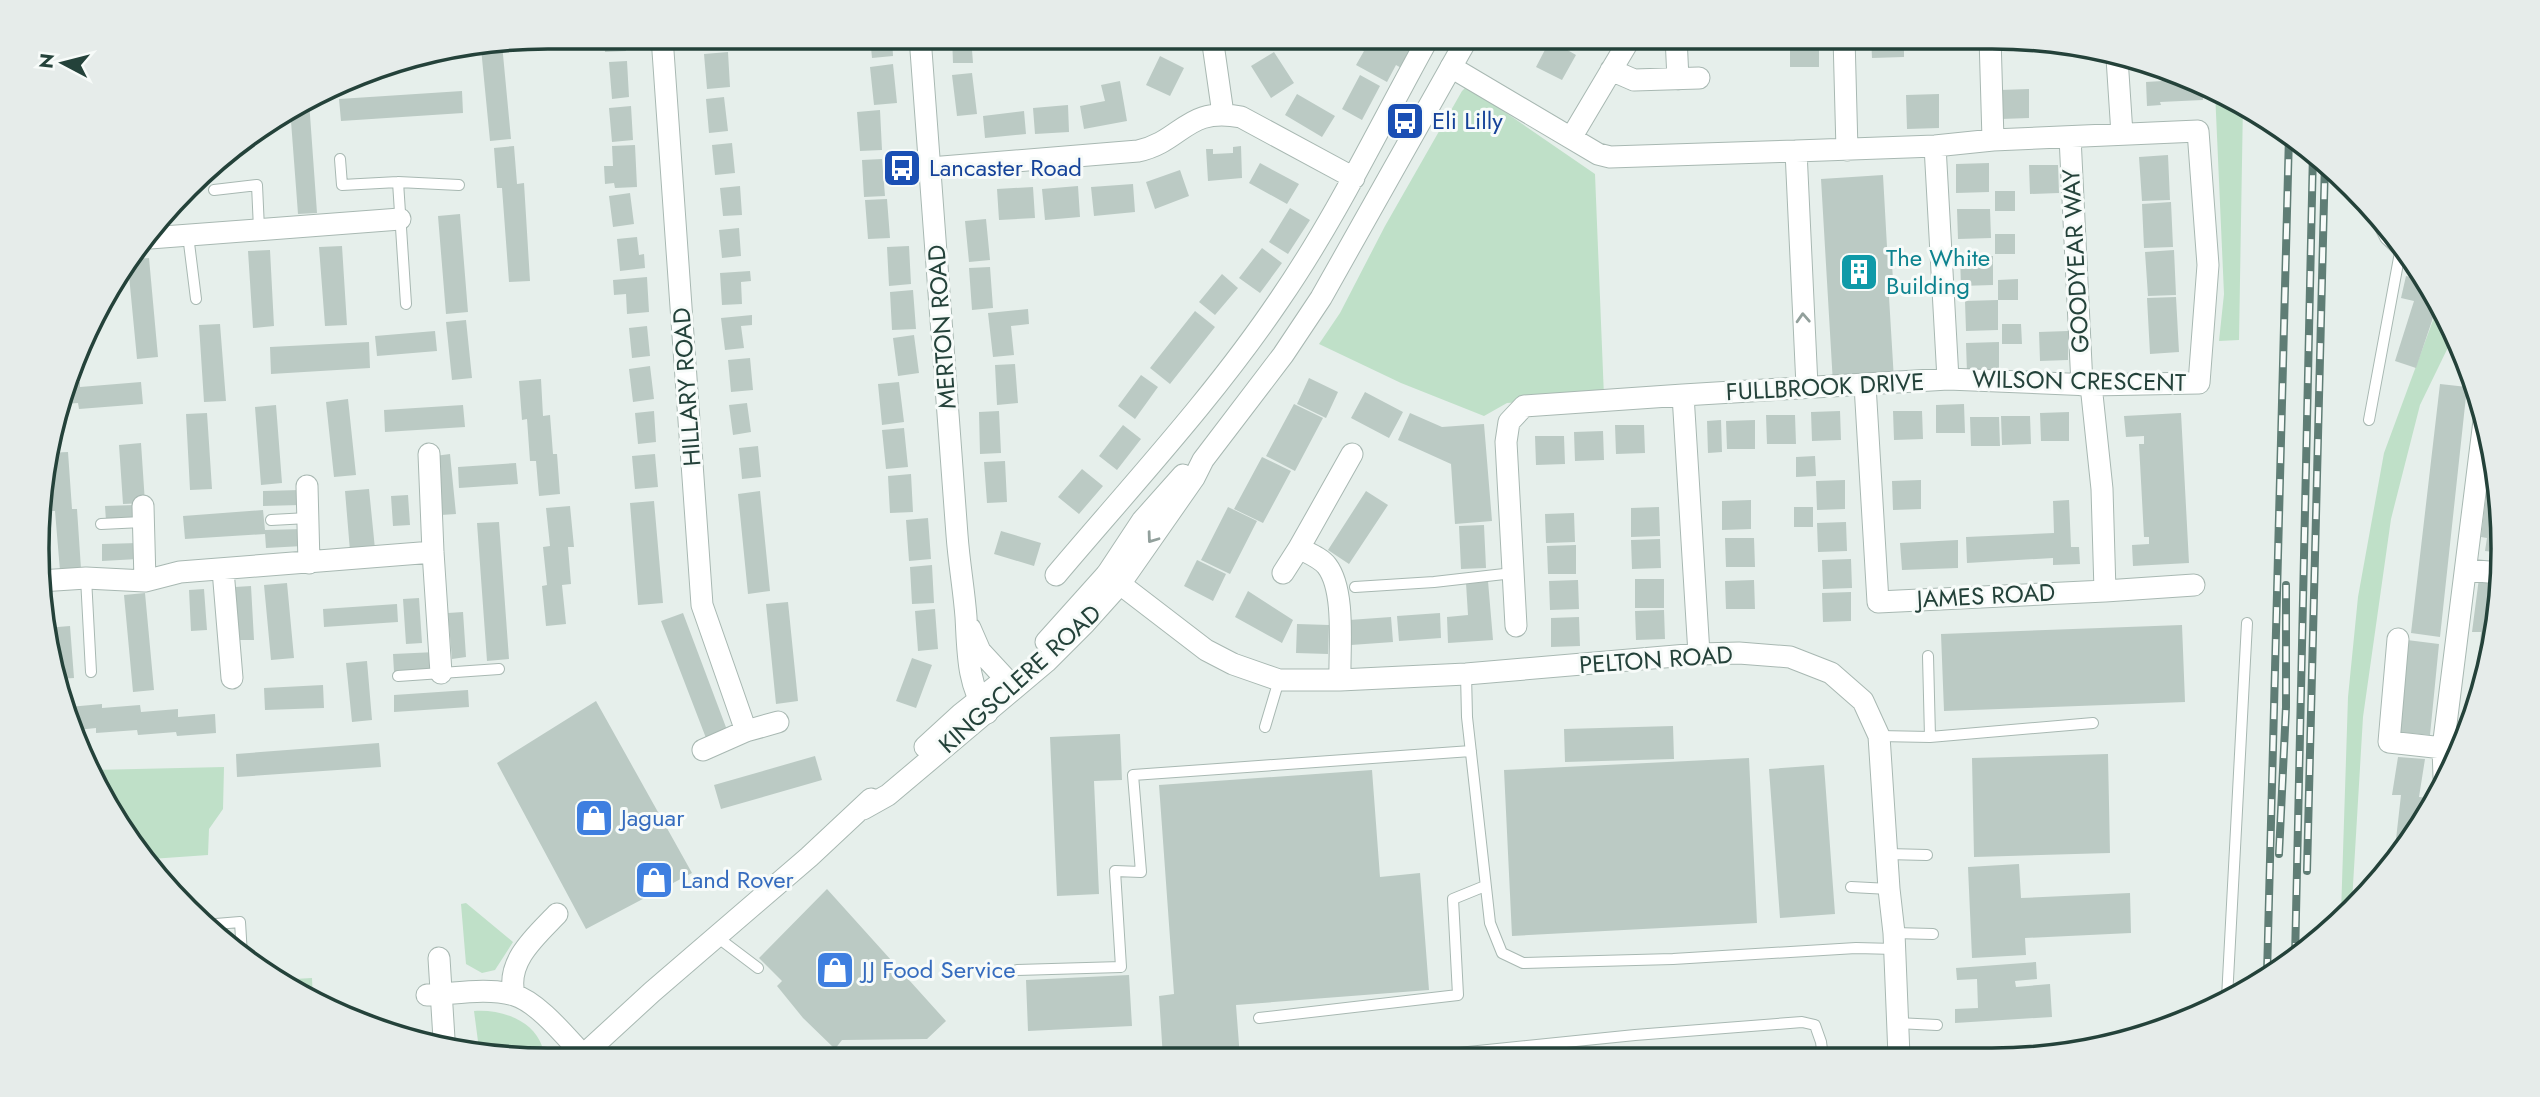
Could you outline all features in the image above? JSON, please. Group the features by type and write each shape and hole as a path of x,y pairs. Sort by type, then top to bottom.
{"street":[{"name":"HILLARY ROAD","path":"663,49 702,605 746,731"},
{"name":"MERTON ROAD","path":"921,49 960,572 966,616 967,661 982,706"},
{"path":"1214,49 1223,114"},
{"path":"1056,575 1227,372 1279,300 1329,223 1354,178 1417,49"},
{"name":"KINGSCLERE ROAD","path":"591,1048 863,809 881,787 1009,684 1065,623 1114,579 1142,522 1186,471 1203,460 1256,392 1321,298 1461,49"},
{"path":"1571,138 1624,49"},
{"path":"1611,70 1634,80 1689,78 1679,49"},
{"path":"1844,49 1847,150"},
{"path":"1990,49 1993,140"},
{"path":"2117,65 2122,134"},
{"path":"1451,67 1598,154 1610,157 1935,146"},
{"path":"930,168 1151,148 1196,120 1208,115 1223,114 1241,117 1354,178"},
{"name":"WILSON CRESCENT","path":"1935,146 1993,140 2197,131 2208,265 2199,383 2087,385 1948,379"},
{"name":"GOODYEAR WAY","path":"2070,136 2087,385"},
{"name":"FULLBROOK DRIVE","path":"1516,626 1506,442 1509,422 1524,406 1948,379 1935,146"},
{"path":"1796,151 1807,386"},
{"path":"158,237 400,219"},
{"path":"1227,372 1256,392"},
{"name":"JAMES ROAD","path":"1865,385 1878,601 2105,591"},
{"path":"2087,385 2102,489 2105,591 2194,585"},
{"path":"1683,395 1699,654"},
{"path":"2444,759 2481,449"},
{"path":"429,454 442,673"},
{"path":"1283,573 1300,548 1352,454"},
{"path":"307,486 309,563"},
{"path":"143,514 145,581"},
{"path":"1300,548 1326,564 1334,579 1338,600 1340,680"},
{"path":"50,580 86,578 145,581 180,572 433,552"},
{"path":"223,570 232,678"},
{"path":"2466,570 2490,572"},
{"name":"PELTON ROAD","path":"1114,579 1206,650 1233,664 1279,680 1466,674 1739,653 1790,657 1831,673 1863,701 1880,736 1899,1048"},
{"name":"MERTON ROAD","path":"966,616 980,651 1009,684"},
{"path":"2398,639 2389,742 2444,748"},
{"path":"703,750 746,731 778,722"},
{"path":"514,995 511,982 523,949 557,914"},
{"path":"439,958 434,995 443,1036"},
{"path":"434,995 483,992 514,995 531,1003 571,1048"}],"lane":[{"path":"340,159 342,185 398,182 459,185"},
{"path":"398,182 406,304"},
{"path":"214,190 257,186 259,229"},
{"path":"188,235 196,299"},
{"path":"2369,419 2400,261"},
{"path":"101,524 143,514"},
{"path":"271,520 308,518"},
{"path":"1355,587 1434,583 1513,573"},
{"path":"86,578 91,672"},
{"path":"2228,988 2247,623"},
{"path":"1928,656 1930,737"},
{"path":"398,676 499,669"},
{"path":"1466,674 1485,886 1490,923 1502,953 1523,963 1673,958 1856,948 1933,934"},
{"path":"1265,727 1279,680"},
{"path":"1880,736 1930,737 2093,723"},
{"path":"1017,970 1121,967 1115,871 1141,872 1133,775 1471,751"},
{"path":"1887,854 1927,855"},
{"path":"1259,1017 1458,995 1453,899 1485,886"},
{"path":"1851,887 1889,889"},
{"path":"219,924 240,922 241,943"},
{"path":"717,937 758,968"},
{"path":"1508,1048 1802,1022 1815,1025 1822,1048"},
{"path":"1897,1023 1937,1025"}],"green space":[{"path":"1467,86 1595,174 1604,397 1507,403 1484,416 1401,383 1319,344 1340,313 1385,226"},
{"path":"2216,103 2243,117 2239,340 2219,341 2224,294"},
{"path":"2434,318 2448,347 2420,405 2391,519 2363,717 2352,894 2341,905 2348,697 2358,597 2384,453"},
{"path":"224,767 223,809 209,829 208,855 157,859 133,826 101,770"},
{"path":"466,903 513,942 495,970 482,973 466,964 461,904"},
{"path":"312,978 312,988 299,981 296,979"},
{"path":"474,1011 495,1012 515,1018 531,1029 542,1046 516,1047 478,1043"}],"building":[{"path":"605,49 626,49 626,51 605,52"},
{"path":"871,49 893,49 893,56 872,58"},
{"path":"952,49 972,49 973,63 953,63"},
{"path":"1360,49 1414,51 1403,69 1396,65 1387,82 1356,65 1364,51"},
{"path":"1545,49 1566,49 1576,55 1562,80 1536,67"},
{"path":"1790,49 1819,49 1819,67 1790,67"},
{"path":"1872,49 1904,49 1904,57 1872,58"},
{"path":"503,51 511,139 490,141 482,53"},
{"path":"728,52 730,87 707,89 704,54"},
{"path":"1274,52 1294,83 1271,98 1251,66"},
{"path":"1160,56 1184,68 1170,96 1146,85"},
{"path":"627,61 629,97 612,99 609,62"},
{"path":"893,64 897,103 874,105 870,67"},
{"path":"972,73 977,114 957,116 952,75"},
{"path":"1360,75 1380,86 1362,120 1342,109"},
{"path":"1120,81 1127,121 1084,129 1080,106 1105,101 1101,85"},
{"path":"2162,81 2183,87 2203,97 2203,100 2160,102 2161,105 2147,106 2146,82"},
{"path":"2029,89 2029,118 2001,119 2000,90"},
{"path":"462,91 463,113 341,121 339,99"},
{"path":"1297,94 1335,116 1322,137 1285,115"},
{"path":"1939,94 1939,128 1907,129 1906,95"},
{"path":"724,97 728,131 709,133 706,99"},
{"path":"1068,105 1069,132 1035,134 1033,108"},
{"path":"631,106 633,140 612,142 609,108"},
{"path":"310,110 317,213 298,214 291,121"},
{"path":"880,110 882,150 860,151 857,112"},
{"path":"1024,111 1026,134 985,138 983,116"},
{"path":"732,143 735,173 715,175 712,145"},
{"path":"635,145 637,187 615,188 614,183 605,184 604,166 613,166 612,146"},
{"path":"514,146 517,184 524,183 530,281 509,282 502,188 497,188 494,148"},
{"path":"1241,146 1242,178 1208,181 1206,149 1213,149 1213,154 1233,153 1233,147"},
{"path":"2168,155 2170,200 2142,201 2139,157"},
{"path":"882,159 885,196 864,197 862,160"},
{"path":"1260,163 1299,184 1287,204 1249,183"},
{"path":"1989,163 1989,192 1956,193 1956,164"},
{"path":"2029,165 2058,165 2059,193 2030,194"},
{"path":"1180,170 1189,196 1155,209 1146,182"},
{"name":"The White Building","path":"1883,175 1887,247 1891,247 1894,297 1889,297 1894,380 1833,384 1821,179"},
{"path":"1133,184 1135,212 1094,216 1091,187"},
{"path":"740,186 742,215 723,216 720,188"},
{"path":"1078,186 1080,217 1045,220 1042,189"},
{"path":"1033,187 1035,218 999,220 997,189"},
{"path":"1995,191 2015,191 2015,211 1995,211"},
{"path":"630,193 634,224 613,227 609,196"},
{"path":"887,199 890,238 868,239 865,200"},
{"path":"2171,202 2173,247 2144,248 2142,204"},
{"path":"1290,208 1310,220 1288,254 1269,242"},
{"path":"1957,209 1990,209 1991,238 1958,239"},
{"path":"460,214 468,312 446,314 438,216"},
{"path":"986,219 990,260 969,262 965,221"},
{"path":"739,228 741,256 722,258 719,230"},
{"path":"1995,234 2015,234 2015,254 1995,254"},
{"path":"637,237 639,255 644,254 645,268 620,271 617,239"},
{"path":"342,246 347,325 325,326 319,247"},
{"path":"909,246 911,284 889,286 887,247"},
{"path":"1262,248 1282,263 1260,293 1239,278"},
{"path":"270,250 274,326 253,328 248,251"},
{"path":"2174,250 2176,295 2148,296 2145,252"},
{"path":"1993,256 1993,285 1961,286 1960,257"},
{"path":"142,258 149,258 158,357 137,359 129,277"},
{"path":"990,267 993,308 972,310 969,268"},
{"path":"750,271 751,281 741,282 742,304 722,305 720,273"},
{"path":"1222,274 1238,288 1215,315 1199,302"},
{"path":"2406,276 2411,277 2433,317 2416,368 2395,361 2414,301 2401,298"},
{"path":"647,277 649,312 627,314 626,294 614,295 613,280"},
{"path":"2018,279 2018,300 1998,300 1998,280"},
{"path":"913,290 916,329 892,330 890,292"},
{"path":"2176,297 2179,352 2150,354 2147,298"},
{"path":"1998,300 1998,330 1966,331 1965,301"},
{"path":"1028,309 1029,324 1011,326 1014,355 993,357 988,313"},
{"path":"1195,311 1215,327 1170,384 1150,368"},
{"path":"752,315 752,325 741,326 744,348 725,350 721,318"},
{"path":"466,320 472,378 452,380 446,322"},
{"path":"220,324 226,401 204,402 199,325"},
{"path":"2002,324 2021,324 2022,344 2002,344"},
{"path":"647,326 650,356 632,358 629,328"},
{"path":"435,331 437,351 377,356 375,336"},
{"path":"2068,331 2068,360 2040,361 2039,332"},
{"path":"914,335 919,373 898,376 893,338"},
{"path":"369,342 370,368 271,374 270,347"},
{"path":"1999,342 1999,371 1967,373 1966,343"},
{"path":"750,358 753,390 731,392 728,360"},
{"path":"1015,364 1018,403 997,405 995,365"},
{"path":"650,366 654,399 633,402 629,369"},
{"path":"1141,375 1158,387 1135,419 1118,406"},
{"path":"1309,378 1338,392 1326,418 1297,404"},
{"path":"541,379 543,416 550,415 560,494 539,496 536,461 530,461 527,419 522,420 519,381"},
{"path":"78,382 80,387 141,382 143,404 79,409 78,403 71,404"},
{"path":"899,382 904,422 882,425 878,384"},
{"path":"2440,384 2464,387 2466,395 2440,637 2411,633"},
{"path":"1365,392 1403,412 1389,438 1351,418"},
{"path":"348,399 356,475 334,477 326,402"},
{"path":"747,403 751,432 733,435 729,405"},
{"path":"1294,404 1323,418 1295,471 1266,456"},
{"path":"1964,404 1965,433 1936,433 1936,405"},
{"path":"276,405 282,483 261,485 255,407"},
{"path":"463,405 465,427 385,432 384,410"},
{"path":"654,411 656,442 638,444 635,413"},
{"path":"999,411 1001,453 980,454 979,412"},
{"path":"1840,411 1841,440 1812,441 1811,412"},
{"path":"1893,411 1922,411 1923,439 1894,440"},
{"path":"2069,412 2069,441 2041,441 2040,413"},
{"path":"207,413 212,489 190,490 186,414"},
{"path":"1410,413 1442,427 1484,424 1492,521 1455,524 1451,464 1398,440"},
{"path":"2181,413 2189,563 2133,566 2132,545 2149,544 2149,537 2144,537 2139,444 2144,444 2144,436 2126,437 2124,416"},
{"path":"1766,415 1795,415 1796,444 1767,444"},
{"path":"2001,416 2030,416 2031,444 2002,445"},
{"path":"1970,417 1999,417 2000,446 1971,446"},
{"path":"1721,420 1722,452 1708,453 1707,421"},
{"path":"1755,420 1755,449 1727,449 1726,421"},
{"path":"1123,425 1141,439 1117,470 1099,456"},
{"path":"1615,425 1644,425 1645,453 1616,454"},
{"path":"904,428 908,467 886,469 882,430"},
{"path":"1603,431 1604,460 1575,461 1574,432"},
{"path":"1535,436 1564,436 1565,464 1536,465"},
{"path":"141,443 145,503 123,504 119,445"},
{"path":"758,446 761,477 742,479 739,448"},
{"path":"59,452 68,452 72,509 77,509 81,569 60,571 55,511 51,511 51,508"},
{"path":"450,454 456,514 441,515 435,456"},
{"path":"655,454 658,487 635,489 632,456"},
{"path":"1815,456 1816,476 1796,477 1796,457"},
{"path":"1262,457 1291,471 1263,523 1234,509"},
{"path":"1005,461 1007,502 987,503 984,462"},
{"path":"516,463 518,484 459,488 458,467"},
{"path":"1082,469 1103,486 1079,514 1058,497"},
{"path":"911,474 913,512 890,513 888,476"},
{"path":"1845,480 1845,509 1817,510 1816,481"},
{"path":"1921,480 1921,509 1893,510 1892,481"},
{"path":"2487,485 2491,552 2485,551 2487,538 2481,537"},
{"path":"369,489 375,549 350,551 345,491"},
{"path":"300,490 300,505 263,506 263,491"},
{"path":"760,491 770,591 748,594 738,494"},
{"path":"1366,491 1388,505 1349,564 1328,550"},
{"path":"408,495 410,525 393,526 391,496"},
{"path":"1751,500 1751,529 1722,530 1722,501"},
{"path":"2069,500 2071,547 2079,547 2080,564 2053,565 2053,558 1967,563 1966,537 2054,533 2053,501"},
{"path":"654,501 663,603 638,605 630,503"},
{"path":"135,505 135,520 106,521 105,506"},
{"path":"570,506 574,547 568,547 571,584 562,585 566,624 546,626 542,586 547,585 543,547 550,546 546,508"},
{"path":"1228,507 1257,521 1230,574 1201,560"},
{"path":"1659,507 1660,536 1631,537 1631,508"},
{"path":"1794,507 1813,507 1813,527 1794,527"},
{"path":"263,510 265,530 303,529 303,546 266,548 265,534 185,539 183,516"},
{"path":"1574,513 1575,542 1546,543 1545,514"},
{"path":"928,518 931,559 909,561 906,520"},
{"path":"499,522 509,659 487,661 477,523"},
{"path":"1846,522 1847,551 1818,552 1817,523"},
{"path":"1484,525 1486,568 1461,569 1459,526"},
{"path":"1001,531 1041,543 1034,566 994,554"},
{"path":"1725,538 1754,538 1755,567 1726,567"},
{"path":"1660,539 1661,568 1632,569 1631,540"},
{"path":"1958,540 1958,568 1902,570 1900,543"},
{"path":"138,543 138,559 102,561 102,544"},
{"path":"1576,545 1576,574 1548,574 1547,546"},
{"path":"1851,559 1852,588 1823,589 1822,560"},
{"path":"1197,560 1226,574 1213,601 1184,586"},
{"path":"932,565 934,603 912,604 910,567"},
{"path":"2479,578 2490,579 2487,614 2478,660 2481,632 2472,632"},
{"path":"1635,579 1664,579 1664,608 1635,608"},
{"path":"1578,580 1579,609 1550,610 1549,581"},
{"path":"1754,580 1755,609 1726,609 1725,581"},
{"path":"1488,581 1493,640 1448,643 1447,617 1468,615 1466,583"},
{"path":"287,583 294,658 271,660 264,585"},
{"path":"251,586 254,640 238,640 235,587"},
{"path":"204,589 207,630 191,631 189,590"},
{"path":"1248,591 1293,620 1282,643 1235,617"},
{"path":"1851,592 1851,621 1823,622 1822,593"},
{"path":"145,593 154,690 133,692 124,595"},
{"path":"419,598 422,643 406,644 403,599"},
{"path":"788,602 798,701 776,704 766,604"},
{"path":"397,604 398,622 324,627 323,609"},
{"path":"935,609 938,649 918,651 915,611"},
{"path":"1664,610 1665,639 1636,640 1635,611"},
{"path":"463,612 466,657 452,659 448,613"},
{"path":"683,613 727,730 706,738 661,621"},
{"path":"1440,613 1441,638 1399,641 1397,616"},
{"path":"1391,617 1393,642 1351,645 1349,620"},
{"path":"1579,617 1580,646 1551,647 1551,618"},
{"path":"1297,624 1329,625 1328,654 1296,653"},
{"path":"2182,625 2185,702 1944,711 1941,634"},
{"path":"70,626 74,678 66,678 55,627"},
{"path":"2407,640 2439,644 2430,735 2398,732"},
{"path":"436,652 437,670 394,672 393,654"},
{"path":"912,658 932,665 916,708 896,701"},
{"path":"367,661 372,720 352,722 346,663"},
{"path":"323,685 324,708 265,710 264,688"},
{"path":"468,690 469,707 394,712 394,695"},
{"name":"Jaguar","path":"596,701 692,873 586,929 497,763"},
{"path":"102,704 102,708 140,705 141,712 178,709 178,717 215,714 216,733 138,735 137,730 96,733 96,728 83,729 75,706"},
{"path":"1673,726 1674,759 1565,762 1564,729"},
{"path":"1120,734 1122,780 1094,781 1099,894 1057,896 1050,737"},
{"path":"379,743 381,767 237,777 236,754"},
{"path":"2108,754 2110,853 1974,857 1972,758"},
{"path":"815,756 822,780 721,809 714,785"},
{"path":"2398,757 2425,759 2419,797 2424,797 2396,842 2401,795 2392,795"},
{"path":"1749,758 1757,923 1512,936 1504,770"},
{"path":"1824,765 1835,914 1780,918 1769,769"},
{"path":"1372,770 1380,877 1420,873 1429,990 1236,1005 1239,1048 1162,1048 1159,996 1174,994 1159,785"},
{"path":"2019,864 2021,898 2130,893 2131,933 2025,938 2026,955 1972,958 1968,867"},
{"name":"JJ Food Service","path":"827,889 946,1021 927,1039 842,1040 834,1048 803,1018 777,986 782,981 759,958"},
{"path":"2036,962 2037,979 2015,981 2016,987 2050,984 2052,1017 1955,1023 1955,1009 1978,1008 1977,979 1957,980 1956,968"},
{"path":"1129,975 1132,1026 1028,1031 1026,980"}],"railway":[{"path":"2267,965 2289,147"},
{"path":"2295,945 2313,166"},
{"path":"2307,871 2325,176"},
{"path":"2279,854 2286,707 2286,585"}],"place":[{"name":"Eli Lilly","path":"1405,121"},
{"name":"Lancaster Road","path":"902,168"},
{"name":"The White Building","path":"1859,272"},
{"name":"Jaguar","path":"594,818"},
{"name":"Land Rover","path":"654,880"},
{"name":"JJ Food Service","path":"835,970"}]}
